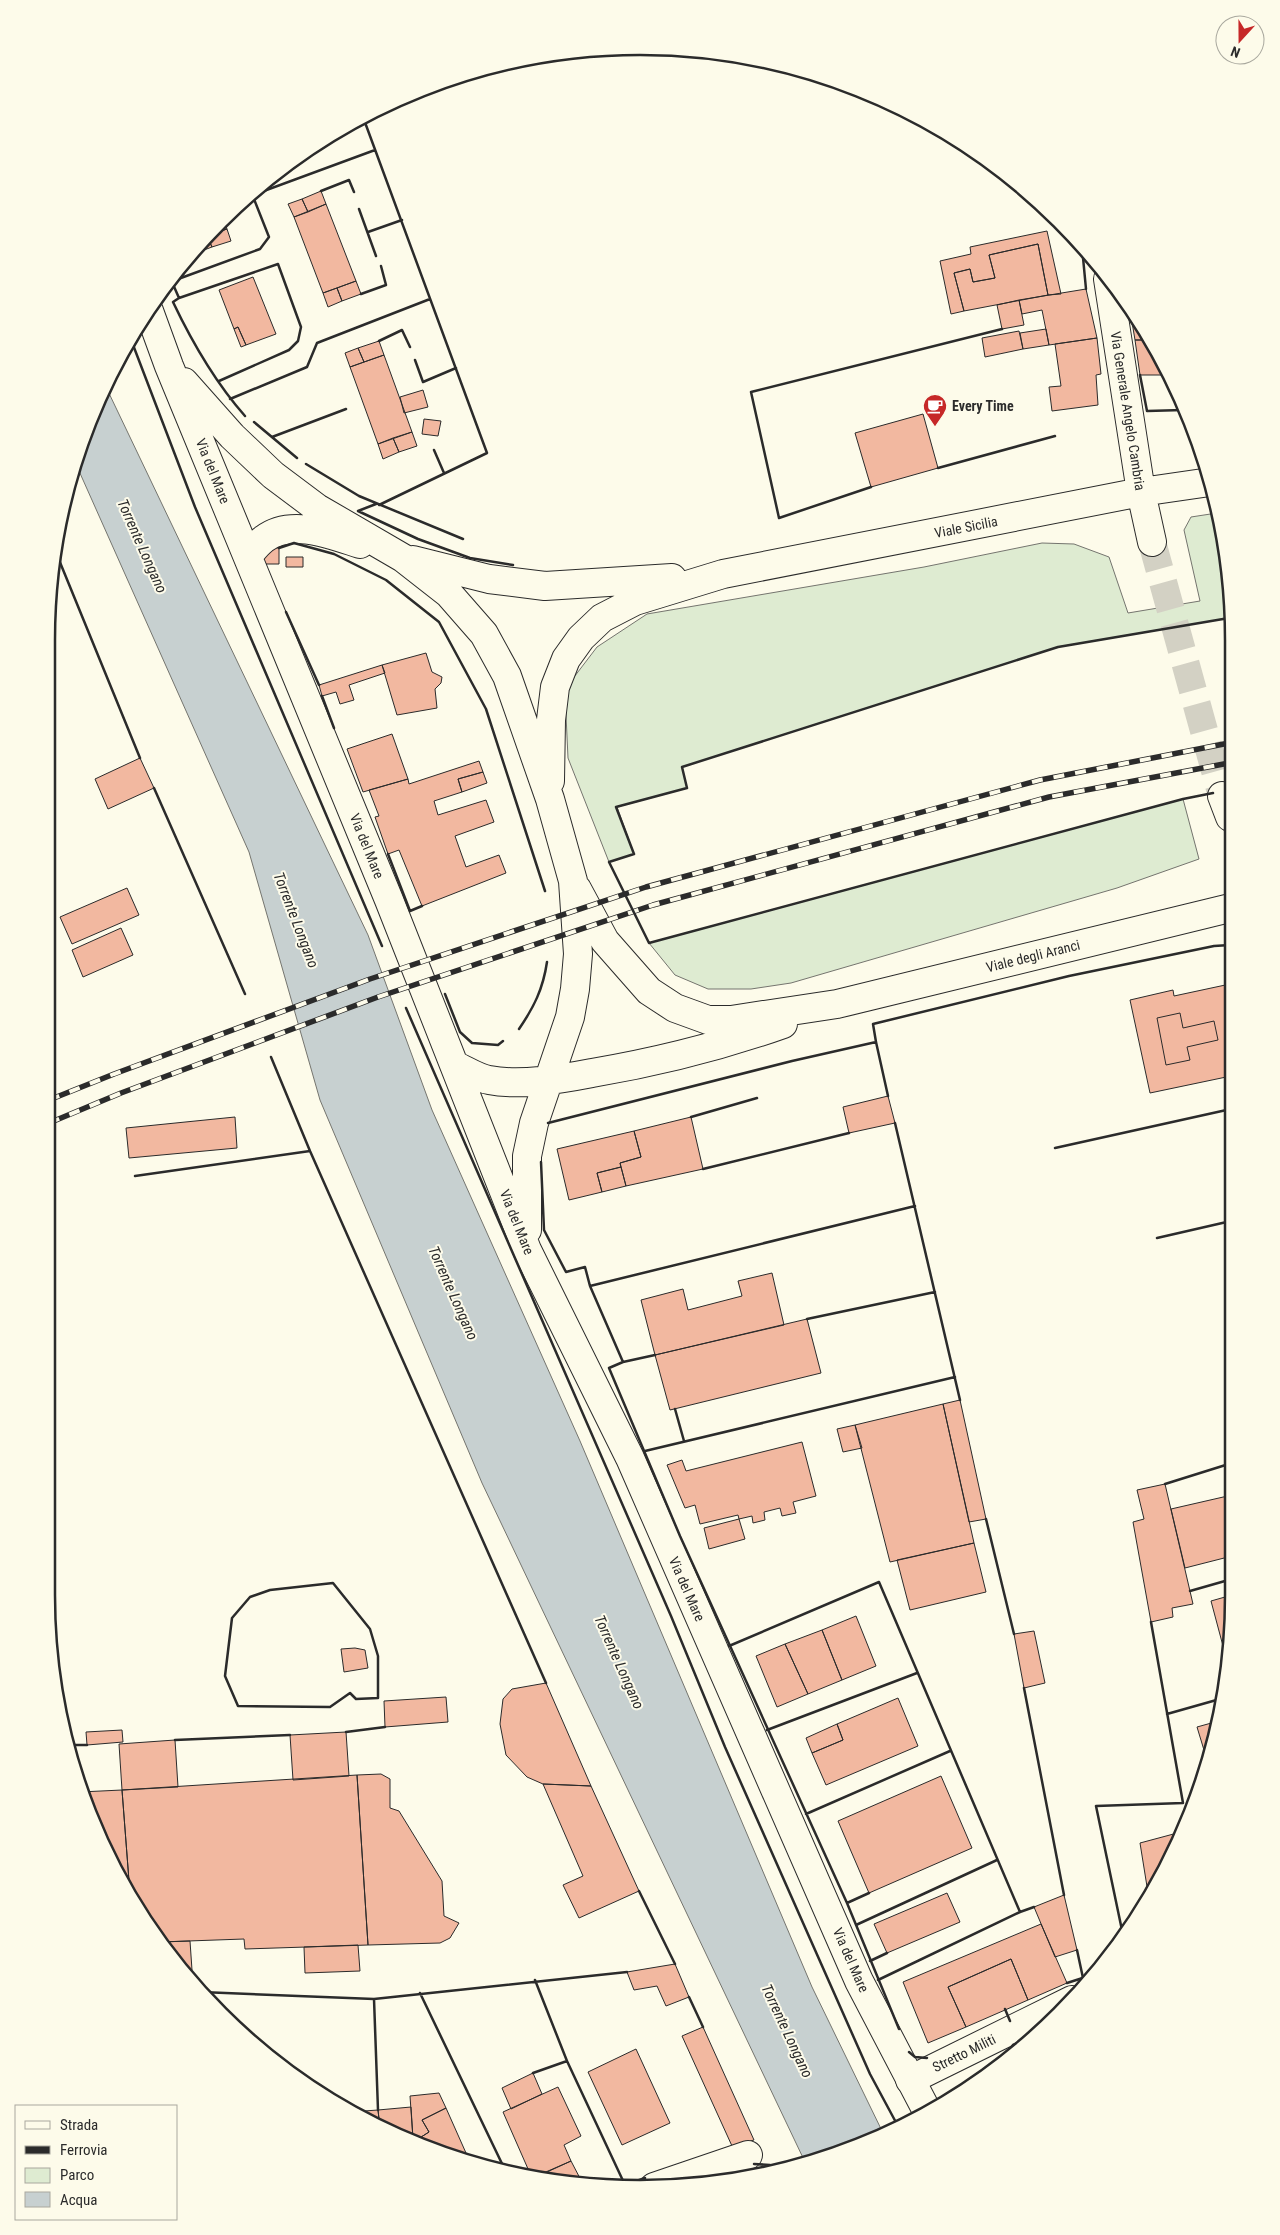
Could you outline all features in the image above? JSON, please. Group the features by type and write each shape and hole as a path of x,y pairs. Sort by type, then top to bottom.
{"street":[{"name":"Via Generale Angelo Cambria","path":"1110,293 1141,492 1152,542"},
{"name":"Via del Mare","path":"152,318 169,366 386,891 527,1250 630,1458 859,1981 924,2106"},
{"path":"169,366 232,436 273,475 317,508 403,558 449,594 484,634 507,676 550,799 573,881 578,954 570,1017 534,1123 527,1156 527,1250"},
{"name":"Viale Sicilia","path":"723,574 1141,492 1203,483"},
{"path":"248,556 265,538 279,531 300,529 339,537 403,558 489,579 545,586 723,574"},
{"path":"550,799 551,720 555,687 566,659 581,638 602,618 635,601 723,574"},
{"path":"573,881 611,949 649,992 675,1008 708,1020 731,1020 836,1004"},
{"name":"Viale degli Aranci","path":"836,1004 1225,909"},
{"path":"454,1065 480,1078 491,1080 549,1080 626,1067 735,1041 836,1004"},
{"name":"Stretto Militi","path":"910,2080 1054,2009"},
{"path":"677,2179 748,2154"}],"green space":[{"path":"1211,514 1220,564 1224,619 1058,647 682,767 687,788 617,807 634,854 609,862 568,758 566,715 568,685 597,647 647,614 924,567 1042,543 1074,544 1109,557 1128,613 1200,601 1184,530 1191,517"},
{"path":"1183,799 1199,859 1117,888 791,983 751,989 708,989 675,975 649,943"}],"water":[{"name":"Torrente Longano","path":"109,394 368,935 432,1110 580,1441 812,1987 881,2128 828,2149 802,2157 482,1483 320,1100 249,852 80,473 86,452"}],"building":[{"path":"321,191 326,204 308,212 302,199"},
{"path":"302,199 308,212 294,217 288,204"},
{"path":"326,204 356,281 323,293 294,217"},
{"path":"227,229 231,241 212,247 210,243 221,231"},
{"path":"1047,231 1061,294 1048,295 1038,244 989,255 995,278 973,282 970,269 954,273 964,311 951,314 940,261 971,254 970,247"},
{"path":"210,243 212,247 204,250"},
{"path":"1038,244 1048,295 964,311 954,273 970,269 973,282 995,278 989,255"},
{"path":"253,277 276,334 246,345 238,327 234,329 219,290"},
{"path":"356,281 361,294 342,301 337,288"},
{"path":"337,288 342,301 328,307 323,293"},
{"path":"1086,289 1097,338 1049,345 1042,310 1022,314 1019,300"},
{"path":"1019,300 1024,325 1002,329 997,305"},
{"path":"1133,325 1142,340 1135,340"},
{"path":"238,327 246,345 241,347 234,329"},
{"path":"1046,329 1049,345 1023,349 1020,333"},
{"path":"1019,331 1023,349 985,357 982,338"},
{"path":"1097,338 1101,374 1096,375 1098,405 1052,411 1049,387 1061,386 1055,344"},
{"path":"1135,340 1142,340 1162,375 1140,375"},
{"path":"379,341 384,355 364,362 358,348"},
{"path":"358,348 364,362 350,367 345,353"},
{"path":"384,355 412,432 378,444 350,367"},
{"path":"423,390 428,407 404,413 400,397"},
{"path":"923,414 938,468 871,487 855,433"},
{"path":"424,419 441,421 438,436 422,434"},
{"path":"412,432 417,446 399,452 393,438"},
{"path":"393,438 399,452 383,459 378,444"},
{"path":"264,547 279,548 279,564 264,564"},
{"path":"286,557 303,557 303,567 286,567"},
{"path":"426,653 432,672 442,677 441,683 435,689 437,708 397,715 382,665"},
{"path":"382,665 385,673 349,685 354,700 340,704 336,692 322,696 319,685"},
{"path":"392,734 408,779 363,792 347,749"},
{"path":"140,758 154,788 108,809 95,779"},
{"path":"479,761 483,772 458,779 462,792 434,801 438,815 486,800 494,822 455,836 466,867 499,855 506,873 422,906 399,850 388,854 375,817 379,816 369,790 408,779 409,784"},
{"path":"483,772 487,783 462,792 458,779"},
{"path":"127,888 139,915 72,944 60,917"},
{"path":"121,928 133,955 83,977 72,950"},
{"path":"1225,985 1225,1077 1150,1093 1130,1000 1173,990 1174,996"},
{"path":"1180,1013 1183,1028 1214,1021 1218,1040 1187,1047 1190,1060 1166,1065 1157,1018"},
{"path":"888,1096 895,1123 849,1133 843,1107"},
{"path":"235,1117 237,1148 129,1158 126,1128"},
{"path":"691,1117 703,1169 626,1186 620,1163 641,1157 634,1131"},
{"path":"634,1131 641,1157 620,1163 621,1167 597,1173 602,1192 569,1200 557,1149"},
{"path":"621,1167 626,1186 602,1192 597,1173"},
{"path":"772,1273 784,1325 655,1355 641,1300 683,1289 688,1310 742,1296 738,1281"},
{"path":"807,1319 821,1373 670,1410 655,1355"},
{"path":"960,1400 986,1519 969,1522 943,1404"},
{"path":"943,1404 974,1543 890,1562 855,1425"},
{"path":"855,1425 862,1448 843,1452 837,1429"},
{"path":"802,1442 816,1496 793,1502 796,1513 782,1516 780,1508 764,1512 765,1520 753,1523 752,1516 739,1519 738,1515 700,1524 695,1505 685,1508 667,1465 682,1460 686,1471"},
{"path":"1165,1484 1193,1604 1172,1608 1173,1617 1151,1622 1133,1522 1144,1519 1137,1490"},
{"path":"1225,1497 1225,1558 1185,1568 1171,1509"},
{"path":"739,1519 745,1539 709,1549 704,1528"},
{"path":"974,1543 986,1592 910,1610 897,1560"},
{"path":"1225,1597 1223,1645 1211,1601"},
{"path":"856,1616 876,1666 842,1680 822,1630"},
{"path":"822,1630 842,1680 808,1694 785,1644"},
{"path":"1034,1631 1045,1683 1024,1688 1014,1634"},
{"path":"785,1644 808,1694 777,1707 756,1656"},
{"path":"355,1648 365,1650 368,1668 344,1672 341,1649"},
{"path":"546,1683 591,1786 543,1784 527,1777 506,1755 500,1724 503,1699 512,1689"},
{"path":"446,1697 448,1722 385,1727 384,1701"},
{"path":"898,1698 918,1746 826,1785 812,1753 843,1740 837,1724"},
{"path":"1211,1723 1204,1750 1197,1727"},
{"path":"837,1724 843,1740 812,1753 806,1738"},
{"path":"122,1730 123,1742 87,1745 86,1732"},
{"path":"346,1732 349,1776 293,1780 290,1735"},
{"path":"175,1740 178,1787 122,1790 119,1744"},
{"path":"381,1774 390,1779 390,1808 399,1811 442,1881 444,1916 459,1923 450,1938 440,1943 368,1945 357,1775"},
{"path":"357,1775 368,1945 245,1949 244,1939 169,1942 129,1880 122,1790"},
{"path":"941,1776 972,1848 869,1893 838,1821"},
{"path":"543,1784 591,1786 639,1891 579,1918 563,1885 583,1876"},
{"path":"122,1790 129,1880 115,1854 89,1792"},
{"path":"1174,1834 1147,1888 1140,1843"},
{"path":"947,1893 960,1922 887,1953 874,1924"},
{"path":"1064,1895 1077,1950 1055,1957 1034,1907"},
{"path":"1041,1924 1067,1983 1028,2000 1011,1959 948,1987 966,2027 928,2043 903,1982"},
{"path":"190,1941 192,1970 176,1951 169,1942"},
{"path":"358,1945 360,1971 305,1973 304,1947"},
{"path":"1011,1959 1028,2000 966,2027 948,1987"},
{"path":"675,1964 689,1997 666,2006 657,1986 634,1990 627,1972"},
{"path":"703,2027 754,2140 732,2146 682,2036"},
{"path":"636,2049 670,2123 622,2145 588,2072"},
{"path":"533,2073 542,2094 511,2109 502,2088"},
{"path":"558,2087 581,2136 564,2145 571,2161 546,2172 528,2169 503,2112"},
{"path":"439,2093 446,2108 422,2120 429,2132 421,2137 413,2134 410,2096"},
{"path":"411,2107 413,2134 379,2119 378,2110"},
{"path":"446,2108 466,2153 421,2137 429,2132 422,2120"},
{"path":"378,2110 379,2119 364,2111"},
{"path":"571,2161 579,2177 564,2175 547,2172"}],"tunnel":[{"path":"1152,542 1222,796"}],"railway":[{"path":"55,1098 370,979 646,887 1040,780 1225,744"},
{"path":"55,1120 121,1093 378,997 653,905 1049,797 1225,764"}],"wall":[{"path":"365,124 487,453 379,505"},
{"path":"266,190 375,150"},
{"path":"321,191 349,180 354,192"},
{"path":"181,278 260,249 269,237 254,200"},
{"path":"359,209 376,256"},
{"path":"368,232 402,220"},
{"path":"1083,258 1086,289"},
{"path":"219,381 289,350 298,341 301,327 278,264 179,298 173,302 205,361 234,403 245,416"},
{"path":"361,294 386,285 381,266"},
{"path":"174,287 179,298"},
{"path":"230,399 307,367 317,343 430,299"},
{"path":"871,487 779,518 751,392 1002,329"},
{"path":"379,341 402,330 410,347"},
{"path":"134,346 195,507 382,946"},
{"path":"415,360 423,382 456,368"},
{"path":"1140,375 1147,411 1177,410"},
{"path":"272,437 346,409"},
{"path":"254,422 297,458"},
{"path":"938,468 1055,436"},
{"path":"434,450 444,473"},
{"path":"306,464 359,496 463,539"},
{"path":"376,504 358,511 418,539 470,558 513,565"},
{"path":"279,548 294,543 334,554 386,580 439,622 486,709 545,891"},
{"path":"60,563 140,758"},
{"path":"286,612 319,685"},
{"path":"1213,793 1183,799 649,943 609,862 634,854 616,807 687,788 682,767 1058,647 1224,619"},
{"path":"322,696 334,728"},
{"path":"154,788 245,994"},
{"path":"388,854 410,911 422,906"},
{"path":"876,1042 873,1024 1069,976 1225,945"},
{"path":"519,1029 537,997 547,962"},
{"path":"445,994 460,1032 472,1043 498,1045 503,1041"},
{"path":"406,1008 671,1616 725,1747 870,2074 896,2121"},
{"path":"548,1123 792,1061 876,1042 888,1096"},
{"path":"271,1057 310,1151 546,1683"},
{"path":"691,1117 757,1098"},
{"path":"1055,1148 1225,1110"},
{"path":"895,1123 960,1400"},
{"path":"703,1169 849,1133"},
{"path":"135,1176 310,1151"},
{"path":"541,1162 544,1230 566,1272 585,1267 590,1286 623,1362 655,1355"},
{"path":"590,1286 915,1206"},
{"path":"1157,1238 1225,1222"},
{"path":"807,1319 935,1292"},
{"path":"623,1362 609,1368 680,1536 847,1903 869,1893"},
{"path":"645,1451 955,1377"},
{"path":"675,1409 684,1441"},
{"path":"1165,1484 1225,1465"},
{"path":"986,1519 1014,1634"},
{"path":"1190,1591 1225,1581"},
{"path":"729,1646 879,1582 1020,1912 1034,1907"},
{"path":"333,1583 370,1629 378,1656 378,1698 356,1699 350,1693 330,1707 238,1706 225,1676 232,1618 250,1597 270,1590 333,1583"},
{"path":"1121,1927 1096,1806 1183,1803 1151,1622"},
{"path":"767,1730 917,1673"},
{"path":"1024,1688 1064,1895"},
{"path":"1167,1714 1215,1700"},
{"path":"346,1732 385,1727"},
{"path":"175,1740 290,1735"},
{"path":"75,1745 87,1745"},
{"path":"806,1814 950,1751"},
{"path":"856,1925 997,1860"},
{"path":"639,1891 675,1964"},
{"path":"847,1903 899,2029"},
{"path":"878,1980 1020,1912"},
{"path":"1077,1950 1083,1977"},
{"path":"870,1961 887,1953"},
{"path":"211,1992 374,1999 627,1972"},
{"path":"1067,1983 1082,1978"},
{"path":"535,1980 567,2061 622,2180"},
{"path":"420,1993 502,2163"},
{"path":"689,1997 703,2027"},
{"path":"374,1999 378,2110"},
{"path":"1005,2009 1010,2021"},
{"path":"909,2052 915,2057 927,2058"},
{"path":"533,2073 567,2061"},
{"path":"754,2164 770,2165"},
{"path":"639,2180 645,2178"}],"place":[{"name":"Every Time","path":"935,427"}]}
